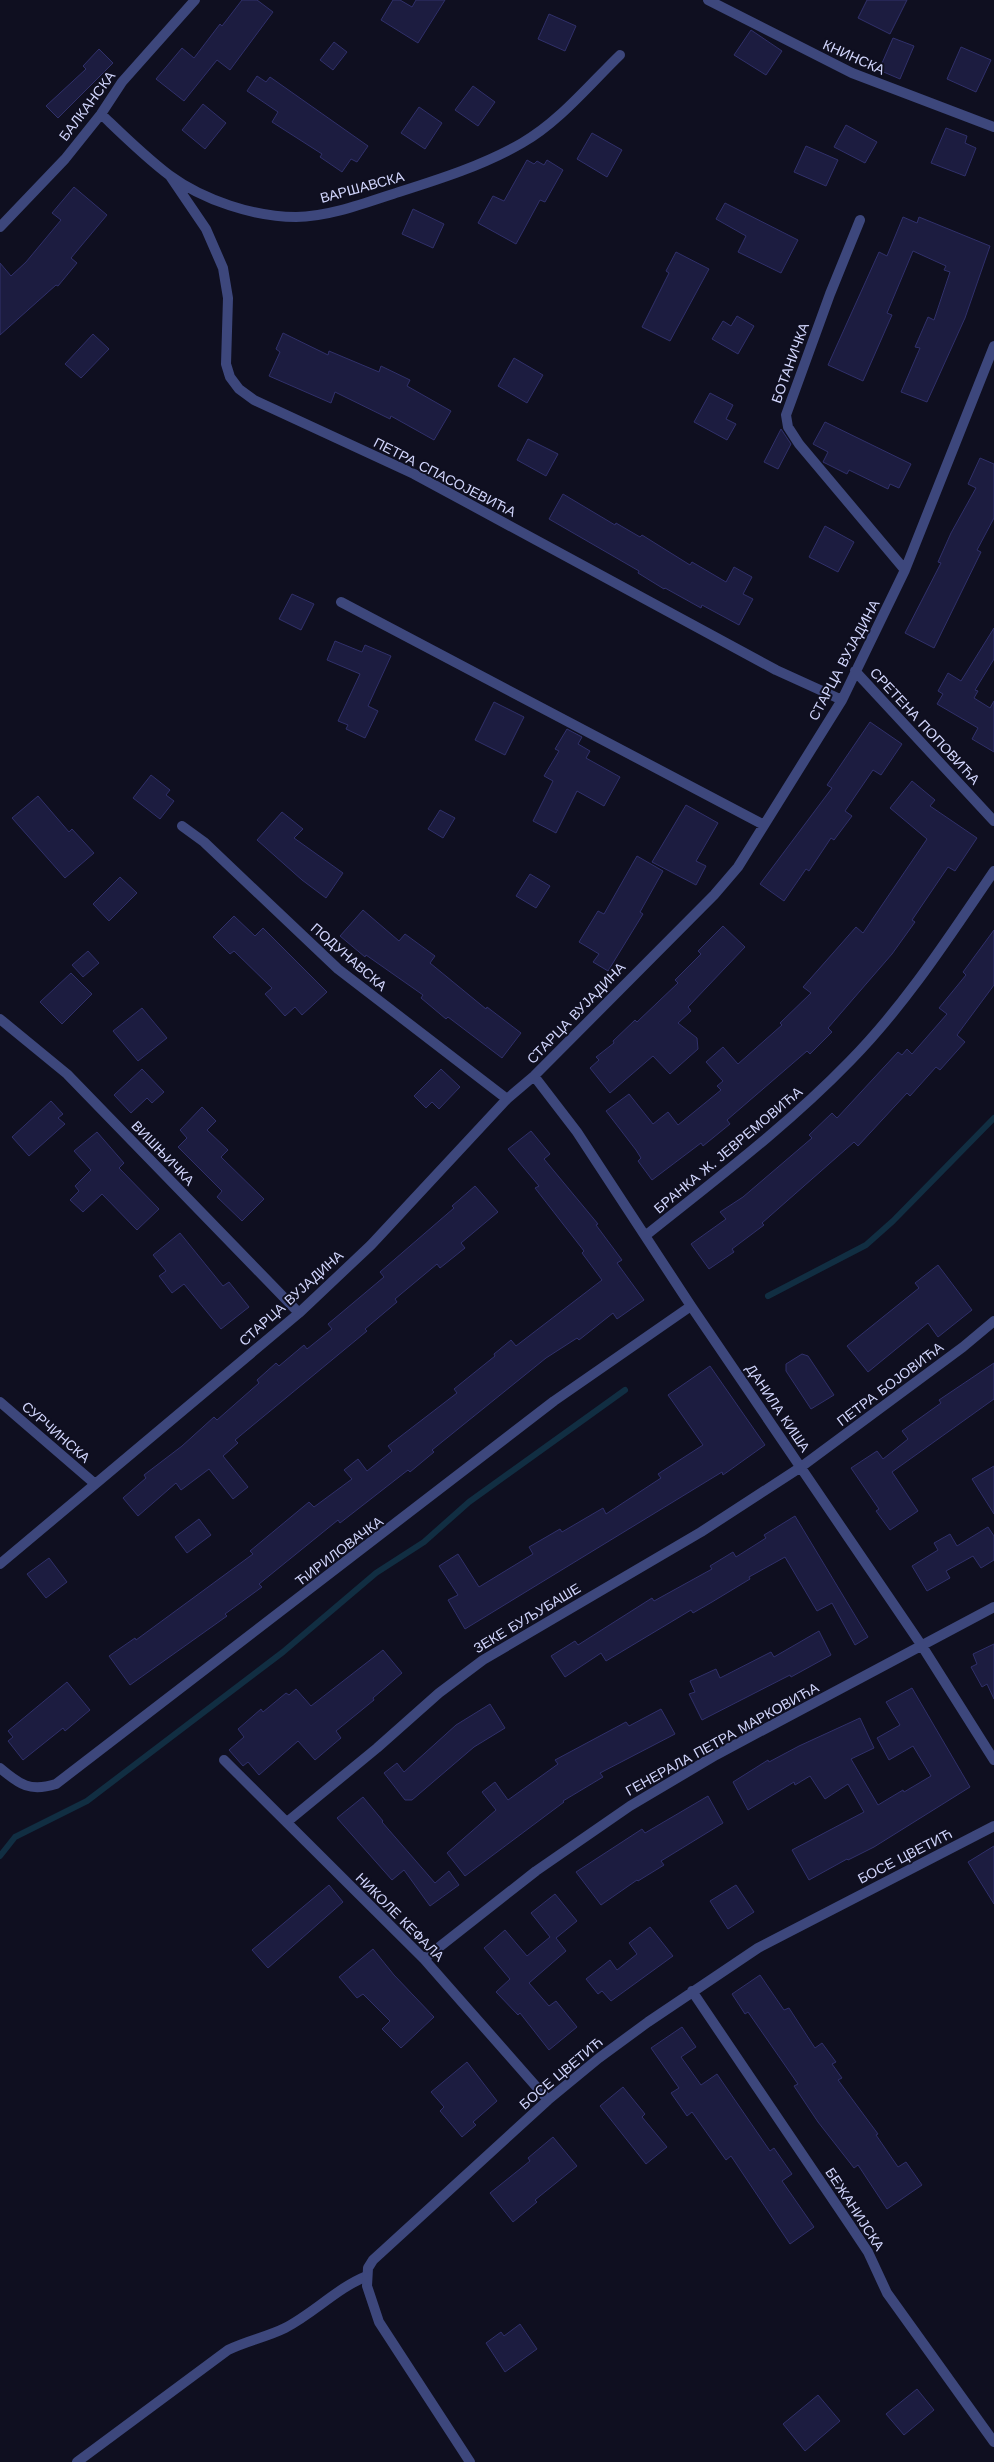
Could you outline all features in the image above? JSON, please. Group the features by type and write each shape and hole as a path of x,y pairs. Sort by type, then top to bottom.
{"street":[{"name":"БАЛКАНСКА","path":"0,226 65,159 101,114 122,82 195,0"},
{"name":"КНИНСКА","path":"708,0 852,74 994,127"},
{"name":"ВАРШАВСКА","path":"101,114 137,149 170,176 203,193 239,207 270,215 298,217 352,207 467,169 523,143 548,124 620,55"},
{"name":"ПЕТРА СПАСОЈЕВИЋА","path":"170,176 206,229 223,268 228,298 226,364 230,377 240,389 254,400 414,474 776,670 842,700"},
{"name":"БОТАНИЧКА","path":"860,220 830,294 786,415 788,427 800,444 905,570"},
{"name":"СТАРЦА ВУЈАДИНА","path":"0,1564 94,1483 299,1313 371,1245 507,1099 534,1076 714,895 738,867 842,700 905,570 994,346"},
{"path":"341,602 764,825"},
{"name":"СРЕТЕНА ПОПОВИЋА","path":"855,671 994,822"},
{"name":"ПОДУНАВСКА","path":"182,826 204,842 338,969 507,1099"},
{"name":"БРАНКА Ж. ЈЕВРЕМОВИЋА","path":"645,1236 788,1122 851,1061 903,1002 994,871"},
{"name":"ВИШЊИЧКА","path":"0,1019 80,1088 299,1313"},
{"name":"ДАНИЛА КИША","path":"534,1076 577,1132 691,1306 922,1646 994,1760"},
{"name":"ЋИРИЛОВАЧКА","path":"0,1768 13,1779 32,1789 56,1784 554,1401 691,1306"},
{"name":"ПЕТРА БОЈОВИЋА","path":"801,1467 963,1347 994,1321"},
{"name":"СУРЧИНСКА","path":"0,1402 94,1483"},
{"name":"ЗЕКЕ БУЉУБАШЕ","path":"287,1822 377,1748 439,1693 483,1660 701,1532 801,1467"},
{"name":"ГЕНЕРАЛА ПЕТРА МАРКОВИЋА","path":"424,1959 536,1871 630,1806 716,1755 994,1607"},
{"name":"НИКОЛЕ КЕФАЛА","path":"224,1760 424,1959 548,2100"},
{"name":"БОСЕ ЦВЕТИЋ","path":"366,2276 373,2260 548,2100 599,2058 692,1991 758,1948 994,1826"},
{"name":"БЕЖАНИЈСКА","path":"692,1991 868,2252 887,2293 994,2442"},
{"path":"77,2462 228,2350 284,2328 366,2276 368,2295 379,2322 470,2462"}],"building":[{"path":"242,0 257,0 273,12 230,70 217,60 184,101 156,79 182,48 194,58 220,24 222,26"},
{"path":"393,0 400,0 412,7 416,0 445,0 418,43 381,20"},
{"path":"867,0 907,0 890,34 858,18"},
{"path":"549,14 576,26 565,51 538,39"},
{"path":"751,30 782,51 766,75 734,55"},
{"path":"893,38 914,46 900,79 879,70"},
{"path":"334,42 347,52 333,70 320,60"},
{"path":"961,47 991,60 976,92 947,79"},
{"path":"99,49 113,63 58,118 46,106 86,69 83,66"},
{"path":"257,76 266,82 270,77 368,146 357,162 351,159 342,172 320,157 322,154 272,122 278,112 247,91"},
{"path":"473,86 495,102 478,126 455,110"},
{"path":"203,104 226,123 205,149 182,130"},
{"path":"419,107 442,123 425,149 401,133"},
{"path":"846,125 877,142 865,163 834,147"},
{"path":"946,128 967,136 965,143 976,148 965,176 931,163"},
{"path":"592,133 622,150 607,177 577,159"},
{"path":"806,146 838,160 826,186 794,172"},
{"path":"527,160 534,164 537,161 544,165 547,160 563,170 545,202 540,200 516,244 478,223 493,196 504,201"},
{"path":"74,187 107,215 71,258 77,263 58,286 56,285 0,335 0,263 11,276 26,262 61,220 52,213"},
{"path":"725,203 798,240 781,273 738,252 746,236 716,219"},
{"path":"413,209 444,224 433,248 402,234"},
{"path":"903,217 917,223 919,217 990,246 965,318 927,402 901,392 920,348 915,347 928,317 934,320 950,272 944,270 946,266 913,251 887,313 892,315 863,381 828,365 879,252 887,256"},
{"path":"676,252 709,269 670,341 642,327 669,273 666,271"},
{"path":"737,316 754,326 738,354 712,339 723,321 731,326"},
{"path":"283,333 328,355 329,351 379,372 381,366 410,380 407,386 451,411 434,440 391,416 390,419 335,392 331,403 269,376 280,352 276,349"},
{"path":"93,334 109,349 81,378 65,364"},
{"path":"514,358 543,375 527,403 498,386"},
{"path":"710,393 733,405 726,419 736,424 727,440 694,422"},
{"path":"825,422 911,464 899,488 890,484 888,489 849,470 847,474 823,462 828,452 813,444"},
{"path":"781,429 791,444 778,469 764,462"},
{"path":"528,439 558,454 546,476 517,460"},
{"path":"980,458 994,464 994,518 977,550 981,552 934,648 905,633 941,563 938,562 951,533 976,488 968,484"},
{"path":"563,494 615,525 616,523 640,537 642,535 690,565 692,562 726,582 734,567 752,577 743,594 753,599 739,625 702,605 701,608 664,589 638,573 639,571 549,519"},
{"path":"825,526 854,542 838,572 809,557"},
{"path":"292,594 314,604 301,630 279,619"},
{"path":"994,628 994,659 975,690 978,691 974,698 990,708 994,701 994,752 972,739 978,728 937,704 943,694 938,691 948,673 961,681"},
{"path":"335,641 362,652 365,645 391,656 368,706 378,711 365,738 346,729 348,725 338,721 360,674 327,660"},
{"path":"494,702 524,717 505,755 475,740"},
{"path":"870,722 902,744 881,775 873,770 845,811 852,816 834,840 831,838 809,871 806,869 784,901 760,884 832,788 827,785"},
{"path":"567,729 582,737 578,744 590,751 586,758 620,777 604,806 577,791 556,833 533,821 553,781 544,776 559,751 555,749"},
{"path":"151,775 170,790 166,795 174,801 160,819 133,798"},
{"path":"912,781 935,800 930,806 977,838 955,871 948,867 912,920 915,922 892,954 828,1028 832,1032 810,1054 807,1051 727,1120 730,1124 703,1146 701,1143 652,1180 638,1161 641,1158 636,1150 606,1111 629,1094 653,1124 668,1112 678,1125 721,1090 717,1086 723,1081 706,1062 723,1047 738,1064 782,1025 780,1023 811,993 803,987 856,927 863,933 927,839 890,808"},
{"path":"38,796 69,832 72,829 94,853 65,878 12,818"},
{"path":"686,805 718,823 696,861 706,866 696,885 652,862"},
{"path":"440,810 455,818 443,838 428,829"},
{"path":"282,812 303,829 294,838 343,873 326,898 302,880 257,840"},
{"path":"637,856 663,871 640,912 643,914 608,971 593,962 599,954 579,942 598,911 604,914"},
{"path":"530,874 550,886 536,908 516,896"},
{"path":"120,877 137,893 109,921 93,904"},
{"path":"363,910 399,941 405,934 435,956 430,963 486,1009 487,1007 521,1033 502,1058 448,1017 446,1019 421,998 423,995 366,955 365,957 340,936"},
{"path":"234,916 255,936 263,928 327,992 302,1015 295,1007 285,1016 265,994 272,988 234,951 230,954 213,937"},
{"path":"723,926 745,947 688,1007 691,1011 678,1023 697,1038 698,1049 670,1074 653,1056 610,1093 590,1068 599,1060 596,1057 614,1043 613,1041 635,1020 637,1022 678,983 675,980 701,954 698,951"},
{"path":"994,930 994,985 957,1035 965,1042 940,1070 936,1067 910,1096 907,1093 858,1146 854,1142 762,1223 764,1225 732,1249 734,1252 709,1269 691,1244 726,1219 720,1212 743,1197 812,1138 809,1135 832,1113 837,1118 898,1052 902,1055 907,1049 912,1054 947,1014 939,1008 966,975 963,972"},
{"path":"88,951 99,963 83,977 72,965"},
{"path":"71,973 92,994 62,1024 40,1002"},
{"path":"142,1008 167,1038 138,1061 113,1031"},
{"path":"142,1069 164,1092 152,1103 147,1098 131,1113 114,1095"},
{"path":"441,1069 460,1087 439,1109 432,1102 426,1108 414,1096"},
{"path":"51,1101 63,1114 58,1118 65,1124 29,1156 12,1137"},
{"path":"202,1107 216,1121 207,1130 228,1150 221,1157 264,1199 242,1221 217,1197 222,1191 178,1147 187,1138 180,1130"},
{"path":"531,1131 550,1154 544,1159 598,1224 596,1225 622,1260 617,1263 644,1300 617,1319 613,1313 579,1340 577,1338 546,1358 432,1450 434,1452 410,1472 408,1470 340,1523 338,1520 259,1584 262,1587 225,1614 227,1616 130,1685 109,1656 135,1638 136,1640 253,1554 250,1551 309,1502 314,1507 352,1479 344,1470 358,1459 367,1471 392,1451 388,1446 457,1393 454,1389 495,1356 494,1354 511,1340 516,1346 602,1280 582,1253 584,1251 535,1188 539,1186 508,1149"},
{"path":"97,1132 124,1163 119,1168 159,1209 137,1230 102,1194 83,1212 70,1200 79,1191 75,1186 91,1170 74,1151"},
{"path":"475,1186 498,1212 461,1243 465,1248 440,1268 437,1264 395,1299 397,1302 365,1329 367,1331 235,1440 238,1443 223,1456 248,1487 233,1499 209,1469 181,1490 176,1483 138,1516 123,1498 146,1478 144,1475 182,1446 214,1417 217,1420 259,1383 257,1380 276,1363 279,1366 304,1345 307,1349 332,1329 328,1324 384,1277 380,1272 454,1208 452,1206"},
{"path":"180,1233 223,1286 229,1282 249,1307 221,1329 184,1284 172,1293 159,1276 166,1271 153,1255"},
{"path":"938,1265 972,1310 938,1337 928,1323 868,1372 847,1346 919,1288 915,1283"},
{"path":"802,1354 808,1356 834,1395 811,1409 786,1371 786,1364"},
{"path":"994,1363 994,1399 892,1472 918,1511 890,1530 876,1511 879,1509 851,1468 877,1451 883,1459 908,1439 902,1431 941,1403 939,1400"},
{"path":"710,1366 765,1445 723,1475 722,1472 465,1629 448,1600 458,1595 439,1566 458,1554 479,1587 533,1554 529,1547 560,1529 562,1532 603,1508 606,1514 661,1478 658,1474 703,1445 668,1395"},
{"path":"994,1466 994,1514 972,1479"},
{"path":"795,1516 868,1637 855,1645 832,1603 817,1611 785,1557 749,1577 750,1579 712,1602 693,1613 691,1610 606,1661 601,1653 565,1677 551,1656 575,1641 578,1645 652,1598 654,1601 712,1569 710,1566 733,1552 736,1557 766,1538 764,1535"},
{"path":"199,1519 211,1535 187,1553 175,1537"},
{"path":"988,1527 994,1536 994,1560 981,1568 973,1556 946,1571 950,1578 927,1591 912,1566 938,1550 934,1543 950,1534 957,1546"},
{"path":"49,1558 67,1582 46,1598 27,1574"},
{"path":"819,1631 831,1655 791,1677 790,1675 702,1720 689,1694 695,1692 690,1681 716,1669 720,1678 771,1652 774,1657"},
{"path":"994,1644 994,1699 987,1684 982,1687 971,1667 977,1664 973,1654"},
{"path":"383,1650 402,1673 373,1698 374,1700 336,1731 341,1738 315,1760 298,1741 259,1775 248,1762 243,1766 229,1750 244,1737 238,1729 261,1709 263,1712 286,1693 289,1695 296,1689 311,1706"},
{"path":"67,1682 90,1710 65,1731 63,1728 23,1760 8,1741 13,1737 8,1731"},
{"path":"912,1688 970,1787 874,1847 847,1859 809,1880 792,1850 864,1812 848,1784 825,1799 810,1776 795,1785 794,1782 748,1810 733,1782 768,1760 769,1762 860,1718 874,1748 851,1759 878,1805 903,1790 904,1792 931,1776 913,1746 889,1760 877,1738 900,1725 886,1702"},
{"path":"490,1704 505,1728 474,1747 412,1800 405,1800 384,1773 397,1763 404,1772 456,1725"},
{"path":"661,1709 675,1734 600,1773 603,1777 563,1801 465,1876 447,1853 496,1810 482,1792 495,1782 508,1800 558,1764 555,1760 626,1722 629,1726"},
{"path":"708,1796 723,1823 661,1861 664,1865 637,1880 601,1905 576,1872 642,1829 645,1833"},
{"path":"363,1797 435,1883 449,1871 459,1885 430,1906 404,1870 392,1880 337,1818"},
{"path":"994,1846 994,1904 968,1862"},
{"path":"329,1885 343,1902 268,1968 252,1950"},
{"path":"736,1885 754,1912 728,1929 710,1901"},
{"path":"555,1894 577,1921 556,1938 566,1951 529,1983 549,2006 556,2001 577,2027 549,2050 520,2013 518,2015 496,1992 510,1979 484,1948 505,1930 527,1956 550,1937 531,1913"},
{"path":"650,1927 673,1956 611,2001 602,1991 598,1994 586,1979 610,1960 617,1970 637,1954 629,1943"},
{"path":"373,1949 394,1975 434,2017 401,2048 382,2029 390,2021 363,1994 357,1998 339,1977"},
{"path":"760,1975 784,2010 789,2008 815,2048 822,2043 836,2062 832,2064 842,2078 838,2080 878,2134 876,2135 898,2167 906,2162 922,2185 887,2209 858,2165 854,2168 818,2122 794,2086 798,2084 748,2012 745,2014 732,1994"},
{"path":"682,2027 696,2047 681,2057 701,2085 717,2074 770,2151 774,2148 792,2174 782,2181 814,2227 790,2244 731,2156 726,2160 692,2112 687,2116 671,2093 679,2088 651,2048"},
{"path":"467,2062 497,2101 473,2122 476,2125 462,2137 440,2111 444,2107 431,2092"},
{"path":"623,2087 645,2114 642,2117 667,2147 646,2164 600,2106"},
{"path":"553,2137 577,2166 535,2200 537,2202 513,2222 490,2193 530,2161 528,2158"},
{"path":"520,2324 537,2349 505,2372 486,2343 501,2332 504,2336"},
{"path":"917,2389 934,2410 904,2435 886,2414"},
{"path":"818,2395 840,2421 805,2451 783,2424"}],"waterway":[{"path":"768,1296 866,1245 893,1221 994,1118"},
{"path":"0,1856 15,1837 87,1801 283,1652 376,1573 424,1542 469,1502 625,1390"}]}
